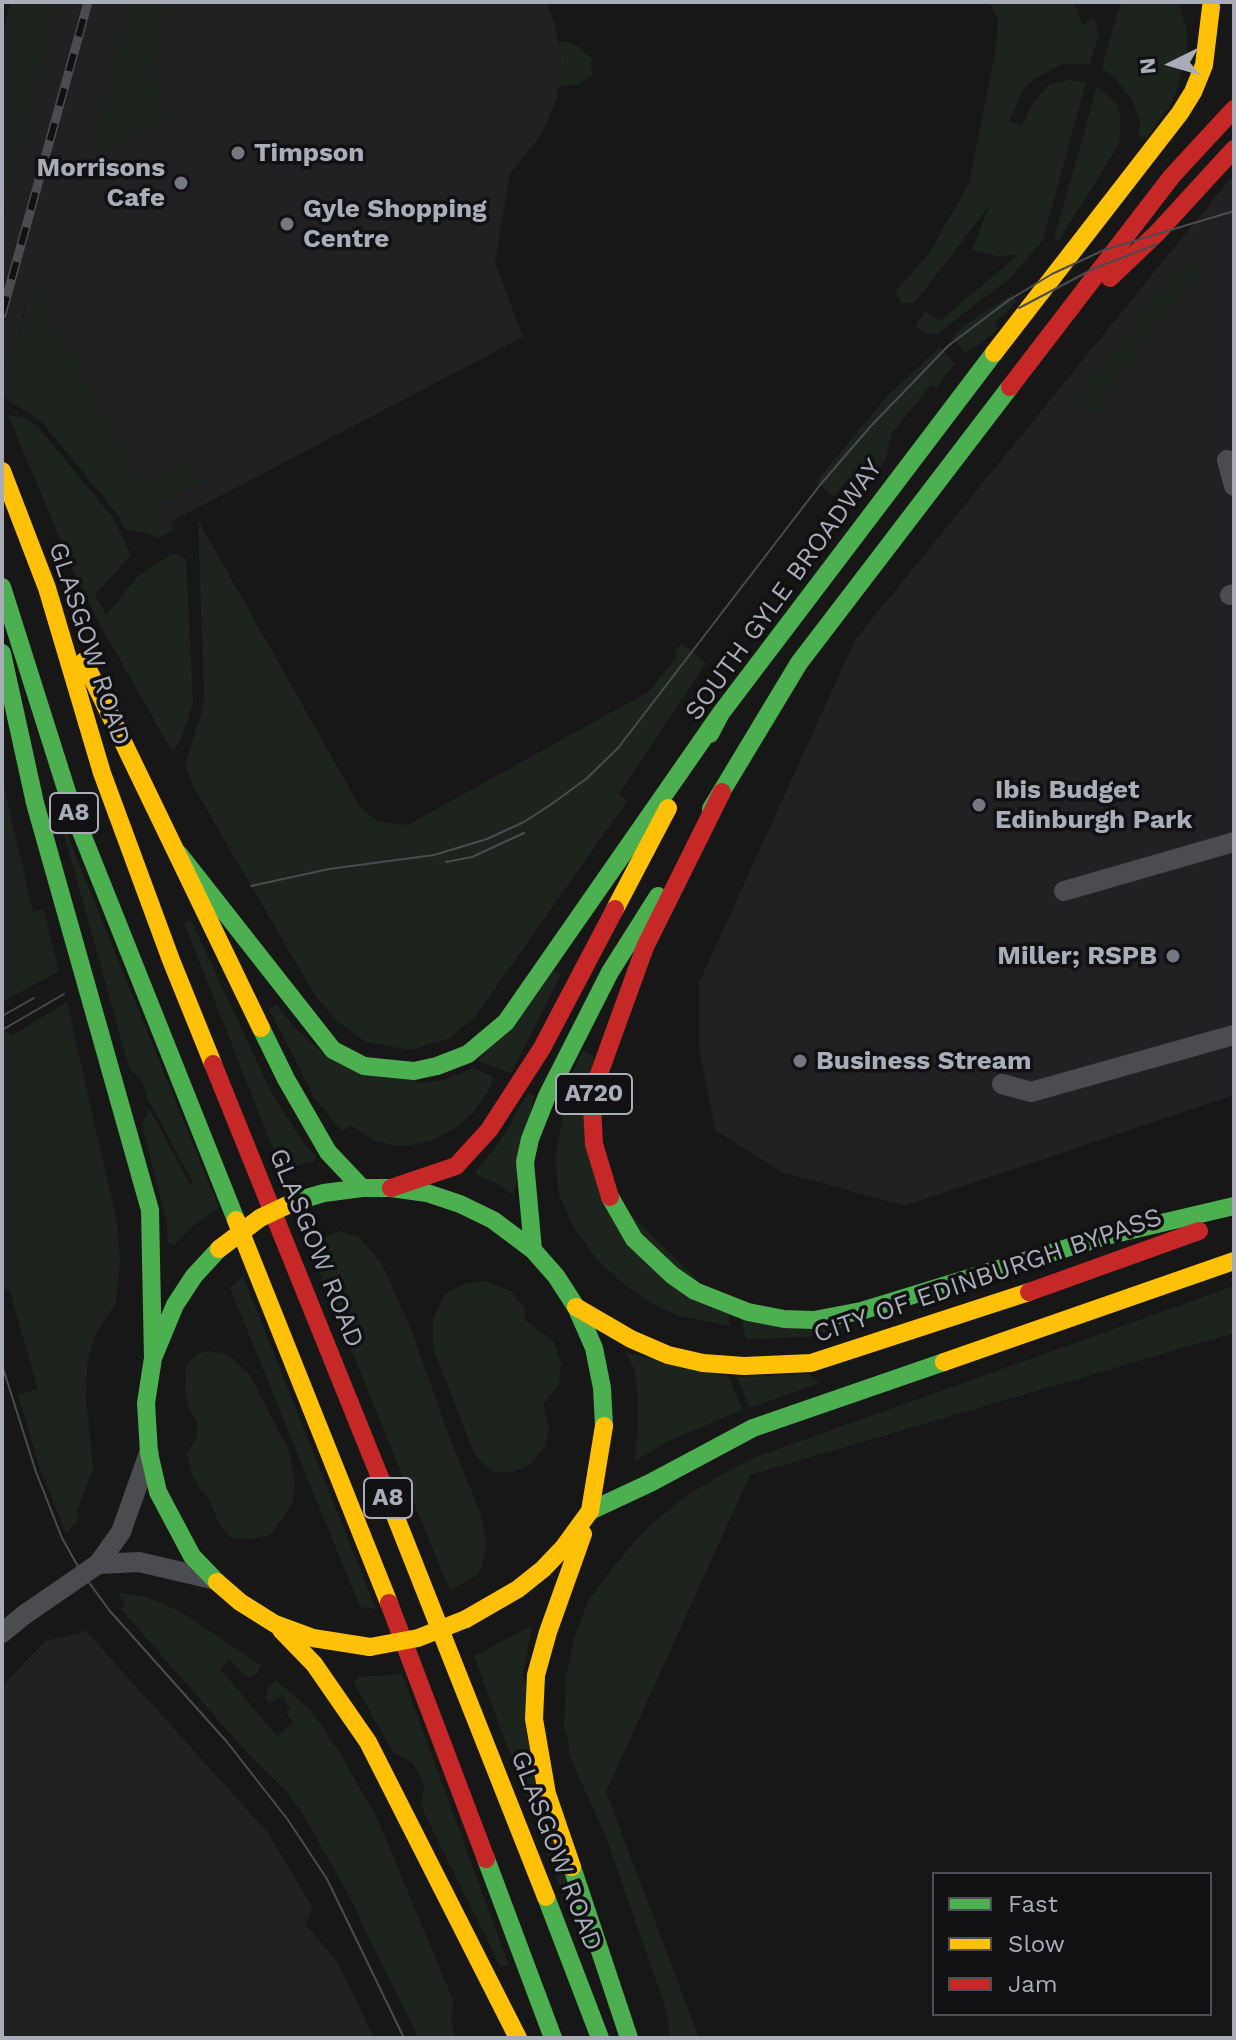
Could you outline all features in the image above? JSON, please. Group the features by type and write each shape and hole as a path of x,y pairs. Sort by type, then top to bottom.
{"main road":[{"name":"SOUTH GYLE BROADWAY","path":"1210,5 1228,25"},
{"name":"SOUTH GYLE BROADWAY","path":"391,1188 456,1166 489,1130 542,1048 641,856 721,713 1052,274 1180,113 1204,65 1210,5"},
{"path":"533,1250 525,1162 530,1139 547,1096 610,972 799,663 1172,176 1234,109"},
{"path":"1059,325 1140,251 1234,149"},
{"name":"GLASGOW ROAD","path":"2,471 47,588 102,773 171,960 459,1672 600,2038"},
{"name":"A8","path":"2,587 74,814 392,1610 553,2038"},
{"path":"47,588 286,1079 328,1152 362,1188"},
{"path":"2,653 35,803 150,1210 153,1358 146,1403 149,1453 158,1492 192,1556 240,1602 275,1624 313,1638 370,1647 418,1638 466,1619 518,1589 563,1548 588,1514 753,1428 1234,1261"},
{"path":"179,854 333,1050 373,1068 414,1071 437,1066 468,1054 506,1022 721,713"},
{"name":"A720","path":"722,792 645,947 595,1085 592,1107 594,1144 607,1192 634,1239 672,1275 707,1296 748,1312 784,1319 814,1320 861,1311 1106,1236 1234,1206"},
{"path":"153,1358 175,1305 194,1276 219,1249 260,1218 296,1201 324,1193 391,1188 427,1193 460,1204 493,1220 533,1250 556,1276 576,1307 594,1348 602,1388 604,1431 576,1558 560,1594 536,1675 534,1719 547,1794 629,2038"},
{"name":"CITY OF EDINBURGH BYPASS","path":"576,1307 631,1339 668,1355 703,1363 744,1366 811,1363 976,1311 1234,1219"},
{"path":"275,1624 314,1664 368,1742 518,2038"}],"street":[{"path":"1227,460 1234,486"},
{"path":"1064,891 1234,842"},
{"path":"1002,1084 1031,1092 1234,1035"},
{"path":"2,1633 98,1564 121,1532 149,1453"},
{"path":"98,1564 139,1562 213,1579"}],"shaded area":[{"path":"11,2 60,2 2,220 2,34"},
{"name":"Gyle Shopping Centre","path":"60,2 547,2 561,59 557,99 541,135 510,174 495,262 523,337 159,528 26,303 16,346 2,370 2,220"},
{"path":"126,2 172,2 152,79 172,118 89,158"},
{"path":"989,2 1073,2 1083,25 1094,16 1099,34 1090,64 1062,64 1034,79 1023,91 1009,121 1022,126 1032,104 1048,85 1069,80 1086,82 1043,240 1011,277 936,335 925,333 915,326 925,311 940,321 1018,255 996,256 972,250 989,206 914,304 902,303 896,291 930,252 969,183 996,48 998,18"},
{"path":"1123,2 1178,2 1187,31 1187,50 1177,90 1146,139 1139,136 1140,122 1133,101 1114,77 1102,68"},
{"path":"566,41 591,58 592,75 579,84 558,87 561,59 558,42"},
{"path":"1097,86 1117,105 1120,136 1117,148 1058,242 1054,239"},
{"path":"1234,174 1234,1095 904,1206 782,1172 716,1131 699,1050 699,983 855,640"},
{"path":"1184,257 1202,271 1091,414 1073,400"},
{"path":"33,281 146,484 190,460 200,481 161,505 174,530 158,538 126,530 117,514 42,422 2,396 2,370 16,346"},
{"path":"1012,294 1017,301 994,322 998,329 965,353 952,338 965,325"},
{"path":"940,347 955,364 936,388 931,385 892,433 885,461 862,488 856,489 846,482 835,497 816,482 888,395"},
{"path":"8,415 22,417 38,427 113,518 131,555 95,595 106,615 139,575 173,553 186,559 193,702 182,737 173,753 77,579"},
{"path":"198,520 360,807 378,822 408,825 648,692 677,656 674,653 682,643 706,663 619,794 627,801 475,1017 448,1039 410,1050 366,1042 338,1022 316,997 193,786 185,765 202,711 204,693"},
{"path":"2,777 33,912 43,908 59,971 2,1002"},
{"path":"58,812 219,1208 195,1224 174,1245 168,1242 167,1223 142,1125 149,1108 190,1184 193,1183 147,1097 142,1081 129,1068"},
{"path":"191,920 273,1096 304,1144 316,1156 315,1161 283,1174 184,923"},
{"path":"553,970 561,975 511,1073 478,1061"},
{"path":"67,1002 117,1223 120,1262 116,1303 95,1334 87,1365 86,1397 93,1469 76,1513 79,1520 66,1533 39,1466 18,1395 38,1389 9,1289 2,1290 2,1034 6,1031 11,1036"},
{"path":"277,1005 293,1026 324,1054 421,1083 444,1080 473,1068 494,1077 473,1113 455,1128 431,1141 395,1146 376,1141 350,1125 342,1132 314,1097 269,1009"},
{"path":"583,1051 594,1056 584,1100 567,1102 559,1098"},
{"path":"528,1093 534,1096 514,1195 474,1174 499,1143"},
{"path":"564,1109 583,1113 595,1180 729,1311 730,1326 679,1316 651,1303 621,1282 596,1258 573,1226 559,1195 555,1159"},
{"path":"340,1231 360,1238 382,1264 412,1332 481,1514 487,1546 482,1565 478,1574 450,1591 307,1242"},
{"path":"243,1276 376,1609 360,1607 230,1288"},
{"path":"485,1281 511,1291 524,1308 526,1321 553,1341 561,1363 559,1383 543,1405 549,1428 545,1447 531,1464 513,1472 493,1472 475,1456 433,1347 433,1319 445,1294 467,1283"},
{"path":"1234,1286 1234,1333 750,1475 606,1792 699,2038 670,2038 665,2006 606,1837 569,1755 564,1730 566,1675 574,1639 587,1603 605,1577 645,1530 683,1498 756,1457"},
{"path":"740,1314 855,1326 805,1337 746,1339"},
{"path":"211,1351 229,1355 250,1375 288,1449 295,1480 293,1503 270,1535 250,1539 231,1538 218,1522 209,1499 192,1474 187,1454 197,1436 197,1420 189,1410 185,1387 186,1365 198,1353"},
{"path":"625,1352 729,1377 742,1410 664,1443 634,1462 638,1397 634,1368"},
{"path":"809,1374 819,1383 750,1408 737,1377"},
{"path":"118,1592 147,1597 179,1611 261,1665 257,1674 249,1677 243,1675 229,1659 220,1669 277,1736 293,1723 286,1712 290,1710 283,1696 270,1702 266,1699 268,1689 276,1680 313,1713 378,1820 453,2000 451,2018 455,2038 419,2038 353,1903 303,1814 286,1791 249,1755 120,1608 125,1606"},
{"path":"532,1626 523,1672 576,1910 569,1913 474,1656"},
{"path":"86,1631 268,1833 312,1907 306,1925 338,1962 374,2038 2,2038 2,1686 45,1641"},
{"path":"402,1674 509,1966 500,1966 421,1806 424,1786 413,1763 393,1752 353,1681 360,1677"}],"tram line":[{"path":"251,886 329,869 434,855 487,839 524,822 553,803 586,779 618,748 820,485 870,427 948,346 1009,300 1052,274 1104,250 1234,211"},
{"path":"1019,308 1093,269 1157,244"},
{"path":"446,862 472,857 524,833"},
{"path":"2,1030 64,994"},
{"path":"2,1016 34,998"},
{"path":"2,1365 36,1472 62,1538 80,1570 109,1610 227,1742 288,1820 327,1879 404,2038"}],"railway":[{"path":"2,314 88,2"}],"traffic: fast":[{"path":"710,734 721,713 994,353"},
{"path":"711,809 799,663 1010,387"},
{"path":"2,587 74,814 236,1220"},
{"path":"2,653 35,803 150,1210 153,1358"},
{"path":"179,854 333,1050 364,1066 414,1071 437,1066 468,1054 506,1022 721,713"},
{"path":"533,1250 525,1162 530,1139 547,1096 610,972 658,896"},
{"path":"261,1028 328,1152 362,1188"},
{"path":"296,1201 324,1193 391,1188 427,1193 493,1220 533,1250 556,1276 576,1307 594,1348 602,1388 604,1426"},
{"path":"610,1197 634,1239 672,1275 695,1291 748,1312 784,1319 814,1320 861,1311 1106,1236 1234,1206"},
{"path":"217,1582 192,1556 158,1492 149,1453 146,1403 153,1358 175,1305 194,1276 219,1249"},
{"path":"590,1511 753,1428 944,1362"},
{"path":"486,1859 553,2038"},
{"path":"572,1867 629,2038"},
{"path":"546,1897 600,2038"}],"traffic: slow":[{"path":"994,353 1180,113 1204,65 1211,7"},
{"path":"2,471 47,588 102,773 213,1064"},
{"path":"84,661 261,1028"},
{"path":"615,909 668,808"},
{"path":"219,1249 260,1218 296,1201"},
{"path":"236,1220 389,1603"},
{"path":"944,1362 1234,1261"},
{"path":"576,1307 631,1339 668,1355 703,1363 744,1366 811,1363 1029,1292"},
{"path":"466,1619 518,1589 543,1569 590,1511 604,1426"},
{"path":"381,1480 546,1897"},
{"path":"572,1867 547,1794 534,1719 536,1675 583,1534"},
{"path":"217,1582 240,1602 275,1624 313,1638 370,1647"},
{"path":"370,1647 418,1638 466,1619"},
{"path":"281,1630 314,1664 368,1742 518,2038"}],"traffic: jam":[{"path":"1010,387 1172,176 1234,109"},
{"path":"1110,278 1157,233 1234,149"},
{"path":"610,1197 594,1144 592,1107 595,1085 645,947 722,792"},
{"path":"391,1188 456,1166 489,1130 542,1048 615,909"},
{"path":"213,1064 381,1480"},
{"path":"1029,1292 1199,1231"},
{"path":"389,1603 486,1859"}],"place":[{"name":"Timpson","path":"238,153"},
{"name":"Morrisons Cafe","path":"181,183"},
{"name":"Gyle Shopping Centre","path":"287,224"},
{"name":"Ibis Budget Edinburgh Park","path":"979,805"},
{"name":"Miller; RSPB","path":"1173,956"},
{"name":"Business Stream","path":"800,1061"}]}
